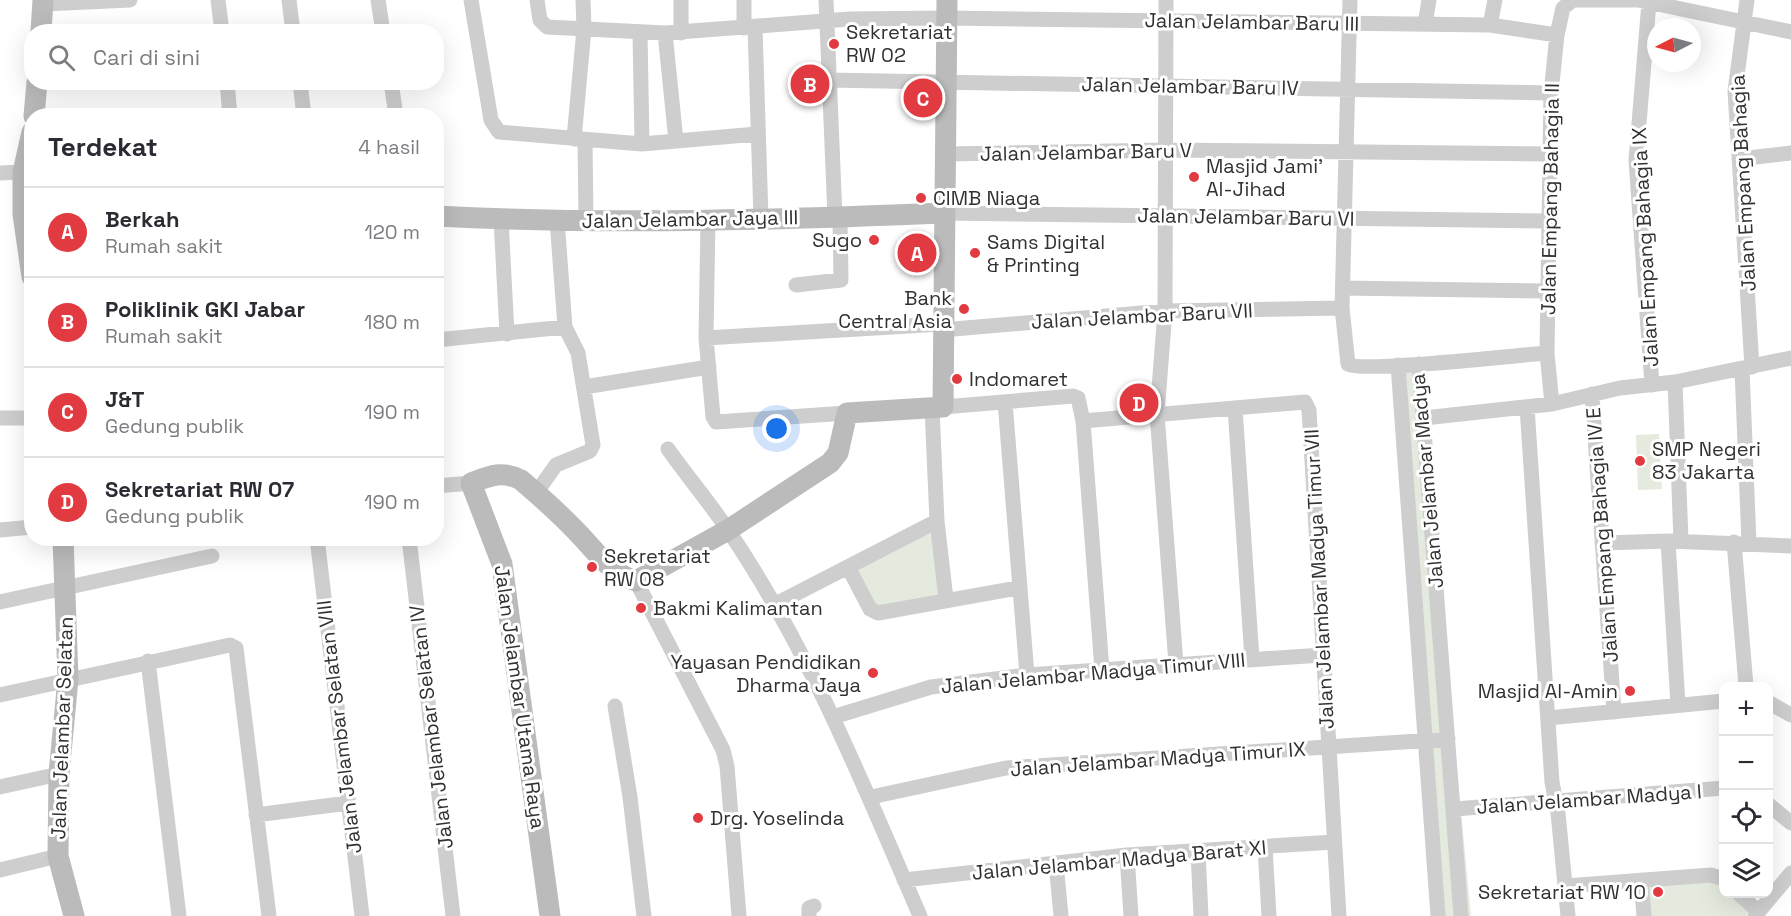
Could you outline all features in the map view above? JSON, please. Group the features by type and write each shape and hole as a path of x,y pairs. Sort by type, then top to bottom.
{"street":[{"path":"41,24 43,2 130,0"},
{"path":"218,0 221,24"},
{"path":"289,0 292,24"},
{"path":"378,0 381,24"},
{"path":"471,0 494,128 500,132 642,144 757,134"},
{"name":"Jalan Jelambar Baru III","path":"537,0 540,20 547,27 640,33 681,33 946,9 1166,21 1490,25 1557,34"},
{"path":"583,0 580,139 586,220"},
{"path":"681,0 681,33"},
{"path":"744,0 749,27 761,218"},
{"path":"796,285 841,280 826,0"},
{"path":"1166,0 1165,311 1157,414 1176,664"},
{"path":"1350,0 1342,308 1346,360 1351,366 1356,367 1398,365"},
{"path":"1425,24 1429,0"},
{"path":"1490,25 1495,0"},
{"path":"1573,0 1642,1 1791,32"},
{"name":"Jalan Empang Bahagia II","path":"1552,404 1547,353 1551,93 1557,34 1563,8 1573,0"},
{"name":"Jalan Empang Bahagia","path":"1746,682 1741,543 1747,368 1735,91 1742,23 1747,0"},
{"name":"Jalan Empang Bahagia IX","path":"1642,1 1636,160 1652,385"},
{"path":"946,9 942,327 937,408 937,521 946,599"},
{"path":"640,33 642,144"},
{"path":"665,33 676,141"},
{"name":"Jalan Jelambar Baru IV","path":"829,80 945,84 1166,85 1551,93"},
{"path":"35,108 36,90"},
{"path":"228,90 229,108"},
{"path":"301,90 303,108"},
{"path":"392,90 395,108"},
{"name":"Jalan Jelambar Baru V","path":"945,154 1166,150 1550,154"},
{"path":"1739,159 1791,153"},
{"path":"24,168 24,182"},
{"path":"0,173 23,172"},
{"name":"Jalan Jelambar Jaya III","path":"444,216 586,220 837,218 943,213"},
{"name":"Jalan Jelambar Baru VI","path":"943,213 1548,222"},
{"path":"501,219 507,334"},
{"path":"708,219 706,338 713,417 716,422 722,424 847,412 937,408 1076,396 1083,421 1102,670"},
{"path":"536,493 556,465 592,449 579,352 565,327 556,220"},
{"path":"1343,288 1547,291"},
{"name":"Jalan Jelambar Baru VII","path":"706,338 942,327 1165,311 1342,308"},
{"path":"444,339 565,327"},
{"path":"1419,364 1547,353"},
{"path":"1424,418 1552,404 1581,399 1592,394 1652,385 1675,389 1791,358"},
{"name":"Jalan Jelambar Madya","path":"1438,916 1398,365 1419,364 1461,916"},
{"path":"584,387 708,367"},
{"path":"1675,389 1674,541 1678,705"},
{"name":"Jalan Empang Bahagia IV E","path":"1592,394 1614,712"},
{"name":"Jalan Jelambar Madya Timur VII","path":"1235,408 1299,400 1305,402 1309,410 1339,916"},
{"path":"1005,402 1018,588 1027,675"},
{"path":"1527,407 1548,718 1568,916"},
{"path":"1083,421 1235,408 1252,659"},
{"path":"636,581 728,530 834,459 847,412"},
{"path":"0,418 24,418"},
{"path":"668,449 728,530 774,605 833,717 871,797 920,916"},
{"path":"444,485 471,483 494,474 512,475 536,493 582,537 602,562 613,571 636,581 723,750 727,766 739,916"},
{"name":"Jalan Jelambar Utama Raya","path":"471,483 502,564 550,916"},
{"path":"774,605 937,521"},
{"path":"0,530 24,528"},
{"path":"1602,543 1674,541 1791,546"},
{"name":"Jalan Jelambar Selatan","path":"63,546 68,679 59,774 58,856 74,916"},
{"name":"Jalan Jelambar Selatan VIII","path":"318,546 362,916"},
{"name":"Jalan Jelambar Selatan IV","path":"410,546 453,916"},
{"path":"0,602 212,556"},
{"path":"849,567 874,612 882,613 946,599 1018,588"},
{"path":"0,695 230,645 238,651 269,916"},
{"name":"Jalan Jelambar Madya Timur VIII","path":"833,717 931,687 1027,675 1322,655"},
{"path":"148,661 179,916"},
{"path":"1548,718 1719,702"},
{"path":"1773,705 1791,715"},
{"path":"615,706 630,796 644,916"},
{"name":"Jalan Jelambar Madya Timur IX","path":"871,797 1006,768 1448,739"},
{"path":"0,787 59,774"},
{"name":"Jalan Jelambar Madya I","path":"1454,808 1719,788"},
{"path":"256,815 348,803"},
{"path":"1773,808 1791,823"},
{"name":"Jalan Jelambar Madya Barat XI","path":"904,880 1127,855 1334,842"},
{"path":"1265,847 1269,916"},
{"path":"1198,851 1201,916"},
{"path":"1127,855 1131,916"},
{"path":"0,870 58,856"},
{"path":"1056,862 1061,916"},
{"path":"1743,898 1757,914 1791,873"},
{"path":"1566,886 1711,875 1719,877"},
{"path":"1641,880 1644,916"}],"shaded area":[{"path":"1403,369 1419,371 1471,916 1438,916"},
{"path":"1659,434 1662,489 1638,490 1636,435"},
{"path":"933,527 942,594 874,612 852,566"},
{"path":"1708,876 1719,886 1719,898 1733,898 1749,912 1746,916 1648,916 1645,883"}],"place":[{"name":"Sekretariat RW 02","path":"834,44"},
{"name":"Poliklinik GKI Jabar","path":"810,84"},
{"name":"J&T","path":"923,98"},
{"name":"Masjid Jami' Al-Jihad","path":"1194,177"},
{"name":"CIMB Niaga","path":"921,198"},
{"name":"Sugo","path":"874,240"},
{"name":"Berkah","path":"917,253"},
{"name":"Sams Digital & Printing","path":"975,253"},
{"name":"Bank Central Asia","path":"964,309"},
{"name":"Indomaret","path":"957,379"},
{"name":"Sekretariat RW 07","path":"1139,403"},
{"name":"SMP Negeri 83 Jakarta","path":"1640,461"},
{"name":"Sekretariat RW 08","path":"592,567"},
{"name":"Bakmi Kalimantan","path":"641,608"},
{"name":"Yayasan Pendidikan Dharma Jaya","path":"873,673"},
{"name":"Masjid Al-Amin","path":"1630,691"},
{"name":"Drg. Yoselinda","path":"698,818"},
{"name":"Sekretariat RW 10","path":"1658,892"}]}
